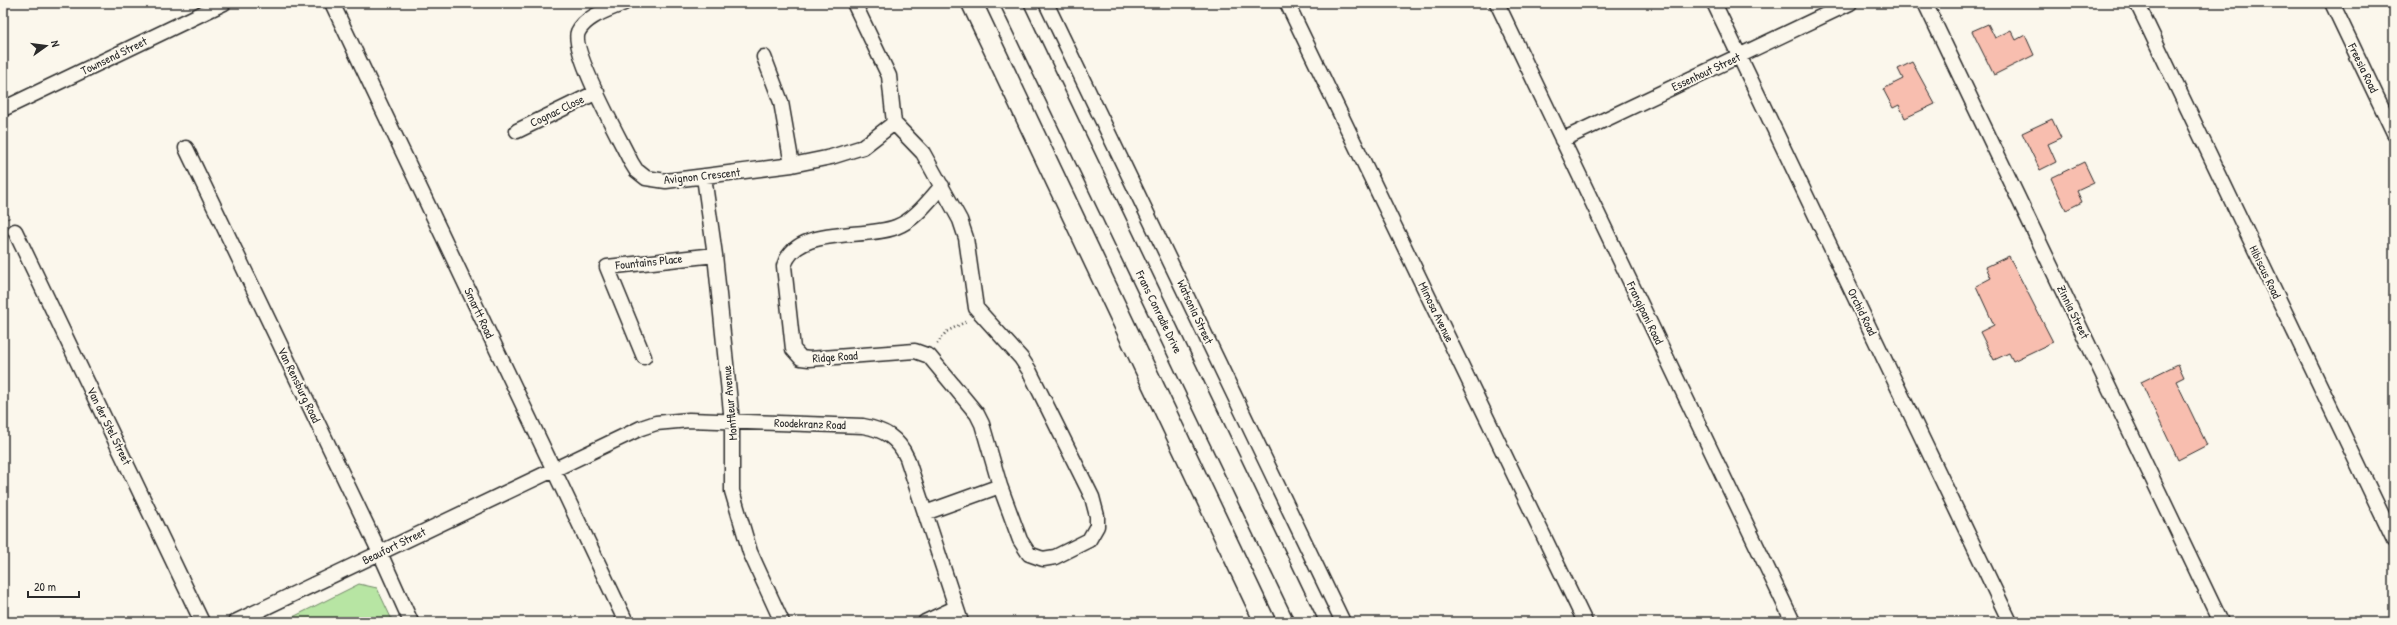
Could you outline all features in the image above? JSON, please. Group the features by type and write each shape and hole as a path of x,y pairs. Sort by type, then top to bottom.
{"main road":[{"path":"972,3 1265,622"},
{"name":"Frans Conradie Drive","path":"1010,3 1307,622"}],"street":[{"name":"Townsend Street","path":"3,109 224,3"},
{"name":"Smartt Road","path":"332,3 626,622"},
{"name":"Avignon Crescent","path":"624,3 590,19 583,24 577,34 579,52 596,92 631,162 640,174 650,179 666,181 704,177 832,157 863,147 894,123"},
{"path":"854,3 889,76 894,123 923,153 960,220 966,238 973,297 978,311 1029,370 1092,497 1097,516 1097,526 1094,535 1089,540 1055,557 1043,559 1035,558 1024,549 1000,486 982,424 977,414 929,356"},
{"name":"Watsonia Street","path":"1046,3 1343,622"},
{"name":"Mimosa Avenue","path":"1288,3 1585,622"},
{"name":"Frangipani Road","path":"1497,3 1793,622"},
{"name":"Orchid Road","path":"1714,3 2010,622"},
{"name":"Essenhout Street","path":"1562,140 1850,3"},
{"name":"Zinnia Street","path":"1925,3 2221,622"},
{"name":"Hibiscus Road","path":"2137,3 2394,540"},
{"name":"Freesia Road","path":"2332,3 2394,133"},
{"path":"764,57 781,102 792,164"},
{"name":"Cognac Close","path":"517,131 596,92"},
{"name":"Van Rensburg Road","path":"186,148 380,553 411,622"},
{"name":"Montfleur Avenue","path":"704,177 716,255 732,422 732,491 750,552 782,622"},
{"name":"Ridge Road","path":"929,356 915,351 801,358 793,349 790,336 784,266 787,257 795,247 805,242 896,227 912,217 942,186"},
{"name":"Van der Stel Street","path":"15,231 202,622"},
{"name":"Fountains Place","path":"644,357 607,266 716,255"},
{"name":"Roodekranz Road","path":"553,470 656,423 682,420 863,426 886,433 899,443 908,458 960,622"},
{"name":"Beaufort Street","path":"235,622 553,470"},
{"path":"925,513 1000,486"},
{"path":"925,622 956,608"}],"path":[{"path":"929,356 946,332 964,324 978,311"}],"green space":[{"path":"359,584 377,588 393,622 283,622"}],"building":[{"path":"1988,24 1995,38 2011,30 2016,40 2025,35 2034,55 1994,75 1972,31"},
{"path":"1912,62 1935,104 1905,118 1899,105 1893,108 1883,89 1903,79 1898,69"},
{"path":"2052,119 2061,138 2048,144 2056,162 2040,170 2022,133"},
{"path":"2084,162 2094,183 2077,191 2082,202 2066,210 2051,178"},
{"path":"2009,256 2053,342 2013,361 2009,353 1994,360 1980,332 1994,325 1976,286 1991,278 1986,267"},
{"path":"2178,364 2184,377 2176,381 2207,445 2178,460 2141,382"}]}
